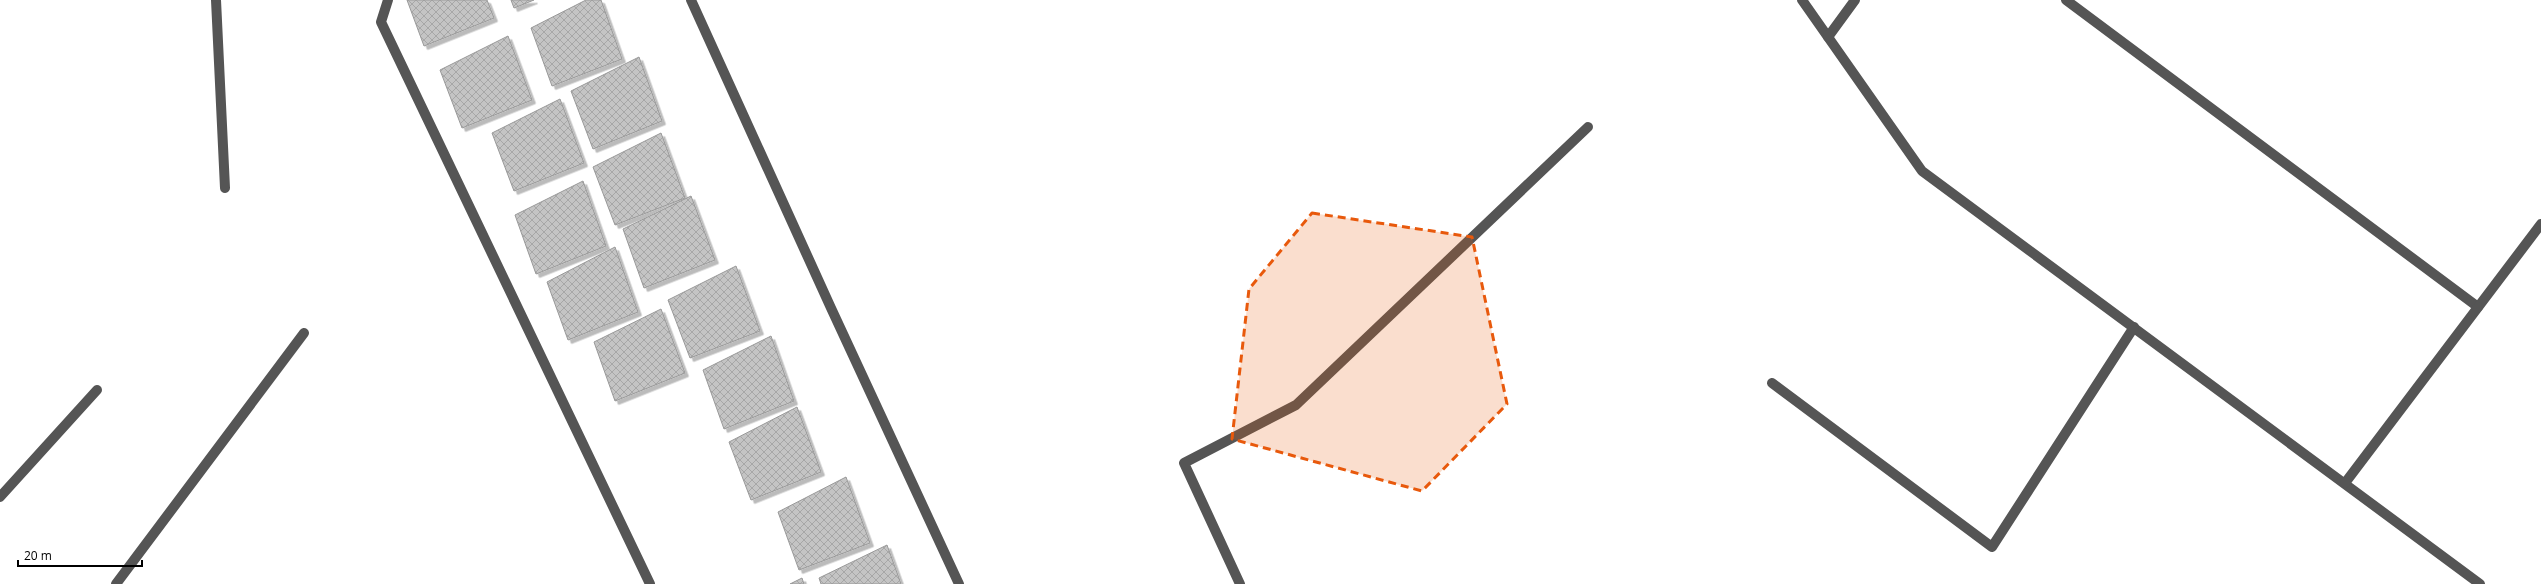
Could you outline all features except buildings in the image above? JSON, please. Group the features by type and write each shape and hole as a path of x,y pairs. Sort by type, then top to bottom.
{"street":[{"path":"216,0 225,188"},
{"path":"388,0 381,22 650,584"},
{"path":"692,0 831,308 959,584"},
{"path":"1802,0 1922,171 2480,584"},
{"path":"1828,37 1855,0"},
{"path":"2066,0 2478,307"},
{"path":"1240,584 1184,463 1296,405 1588,127"},
{"path":"2345,483 2541,224"},
{"path":"1772,383 1992,547 2134,327"},
{"path":"116,584 304,333"},
{"path":"0,498 96,390"}],"highlighted area":[{"path":"1312,213 1472,237 1507,404 1422,491 1232,439 1249,289"}]}
